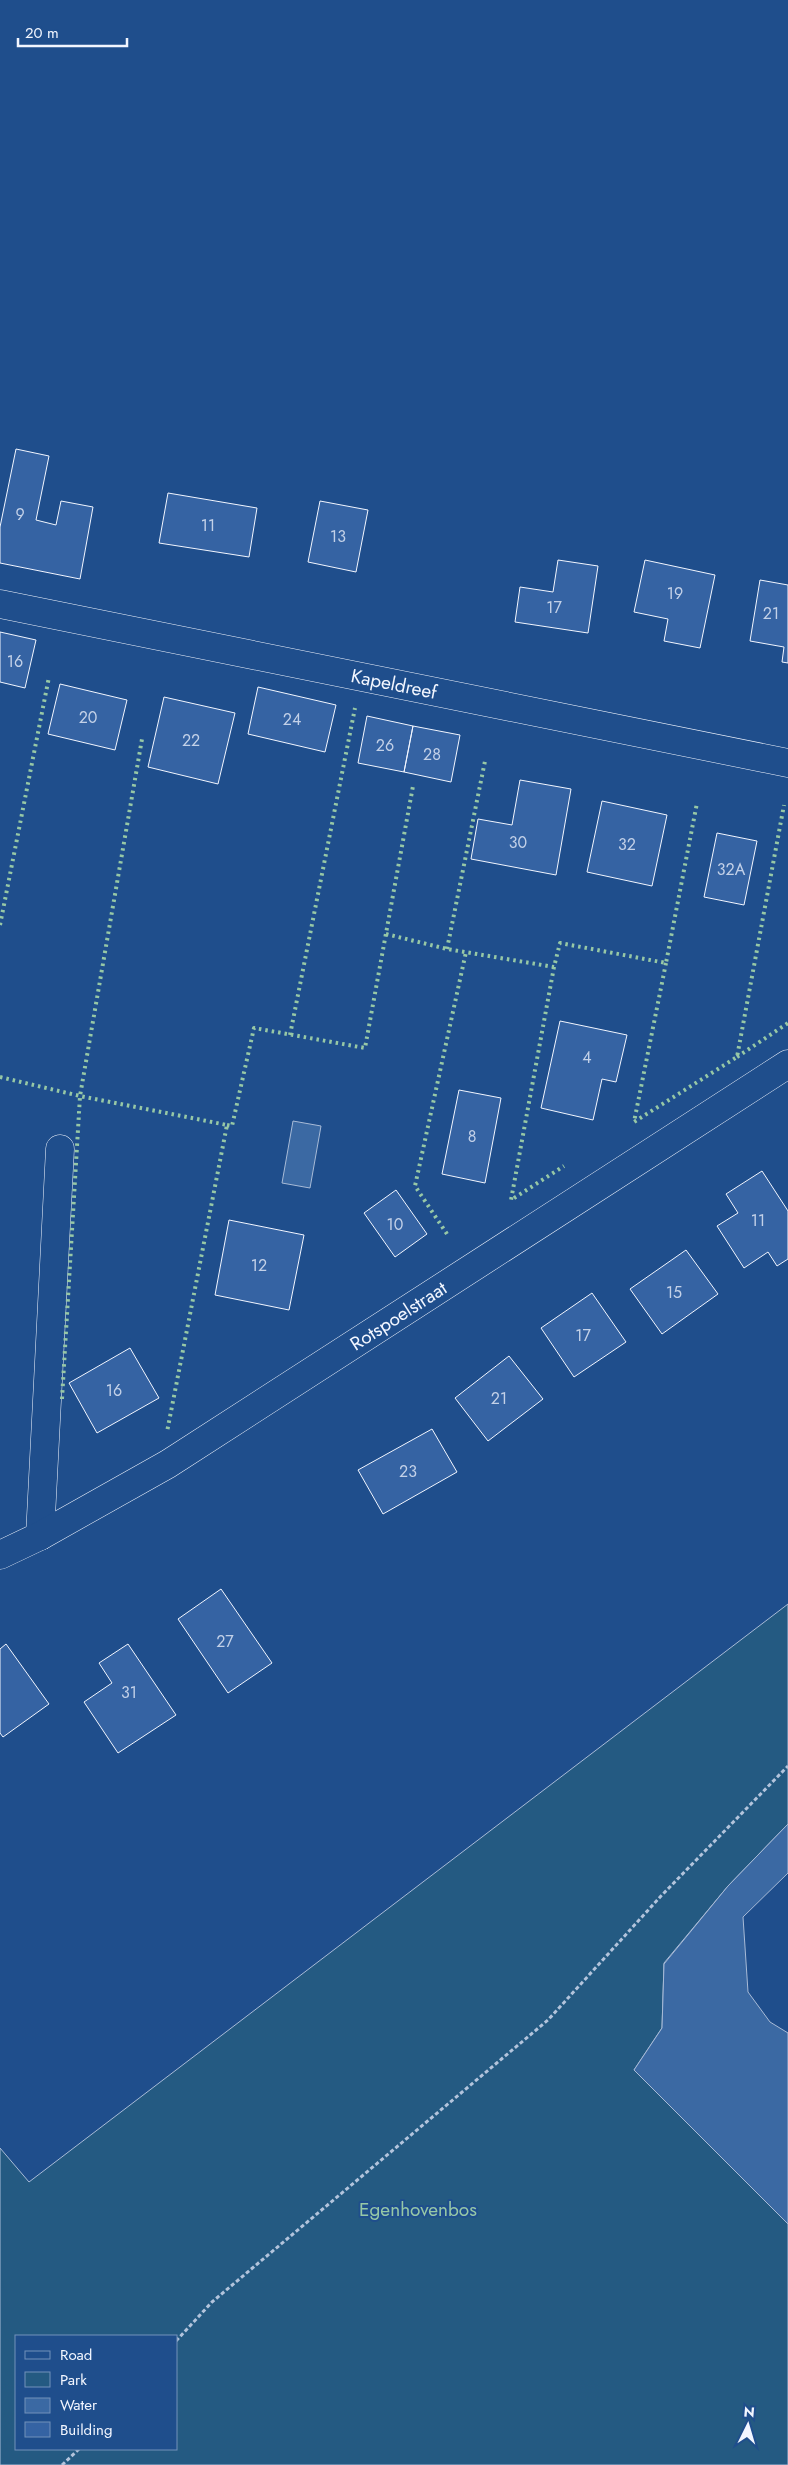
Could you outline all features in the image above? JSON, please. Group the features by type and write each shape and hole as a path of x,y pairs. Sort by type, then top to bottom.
{"street":[{"name":"Kapeldreef","path":"0,604 788,763"},
{"name":"Rotspoelstraat","path":"0,1555 40,1536 168,1464 788,1064"},
{"path":"40,1536 60,1149"}],"path":[{"path":"178,2339 212,2302 548,2020 661,1896 788,1766"},
{"path":"62,2465 78,2450"}],"green space":[{"name":"Egenhovenbos","path":"788,1604 788,1824 728,1886 664,1963 662,2028 634,2070 788,2224 788,2465 0,2465 0,2148 29,2182"}],"water":[{"path":"293,1121 321,1126 310,1188 282,1183"},
{"path":"788,1824 788,1873 743,1917 748,1992 770,2022 788,2033 788,2224 634,2070 662,2028 664,1964 728,1886"}],"building":[{"path":"16,449 49,456 36,520 56,525 61,501 93,507 80,579 0,563 0,527"},
{"path":"168,493 257,508 249,557 159,543"},
{"path":"320,501 368,510 356,572 308,562"},
{"path":"558,560 598,566 588,633 515,622 520,587 553,592"},
{"path":"645,560 715,575 700,648 664,641 668,619 634,612"},
{"path":"760,580 788,585 788,663 782,662 784,647 750,641"},
{"path":"0,632 36,640 25,688 0,682"},
{"path":"60,684 127,700 115,750 48,734"},
{"path":"258,687 336,705 325,752 248,734"},
{"path":"164,697 235,713 218,784 148,767"},
{"path":"367,716 413,726 404,772 358,763"},
{"path":"413,726 460,735 451,782 404,772"},
{"path":"520,780 571,789 556,875 471,859 478,819 512,825"},
{"path":"602,801 667,815 652,886 587,872"},
{"path":"717,833 757,841 744,905 704,897"},
{"path":"560,1021 627,1035 616,1082 602,1079 593,1120 541,1108"},
{"path":"459,1090 501,1098 485,1183 442,1174"},
{"path":"762,1171 788,1211 788,1259 777,1266 768,1252 744,1268 717,1226 738,1213 726,1194"},
{"path":"396,1190 427,1234 395,1257 364,1213"},
{"path":"229,1220 304,1235 289,1310 215,1295"},
{"path":"686,1250 718,1294 662,1334 630,1289"},
{"path":"592,1293 626,1342 574,1377 541,1328"},
{"path":"130,1348 159,1398 97,1433 69,1383"},
{"path":"509,1356 543,1399 488,1441 455,1398"},
{"path":"432,1429 457,1472 383,1514 358,1470"},
{"path":"221,1589 272,1663 228,1693 178,1619"},
{"path":"6,1644 49,1704 3,1737 0,1733 0,1649"},
{"path":"128,1644 176,1715 118,1753 84,1702 112,1683 99,1663"}],"hedge":[{"path":"0,925 49,677"},
{"path":"290,1035 355,708"},
{"path":"62,1399 80,1096 142,739"},
{"path":"447,949 485,761"},
{"path":"227,1125 232,1126 254,1028 365,1048 413,786"},
{"path":"386,934 447,949 554,967 560,943 666,963 697,803"},
{"path":"666,963 634,1122 737,1057 784,805"},
{"path":"447,1234 415,1186 466,952"},
{"path":"554,967 511,1200 564,1166"},
{"path":"737,1057 788,1023"},
{"path":"0,1077 80,1096 227,1125 167,1432"}]}
